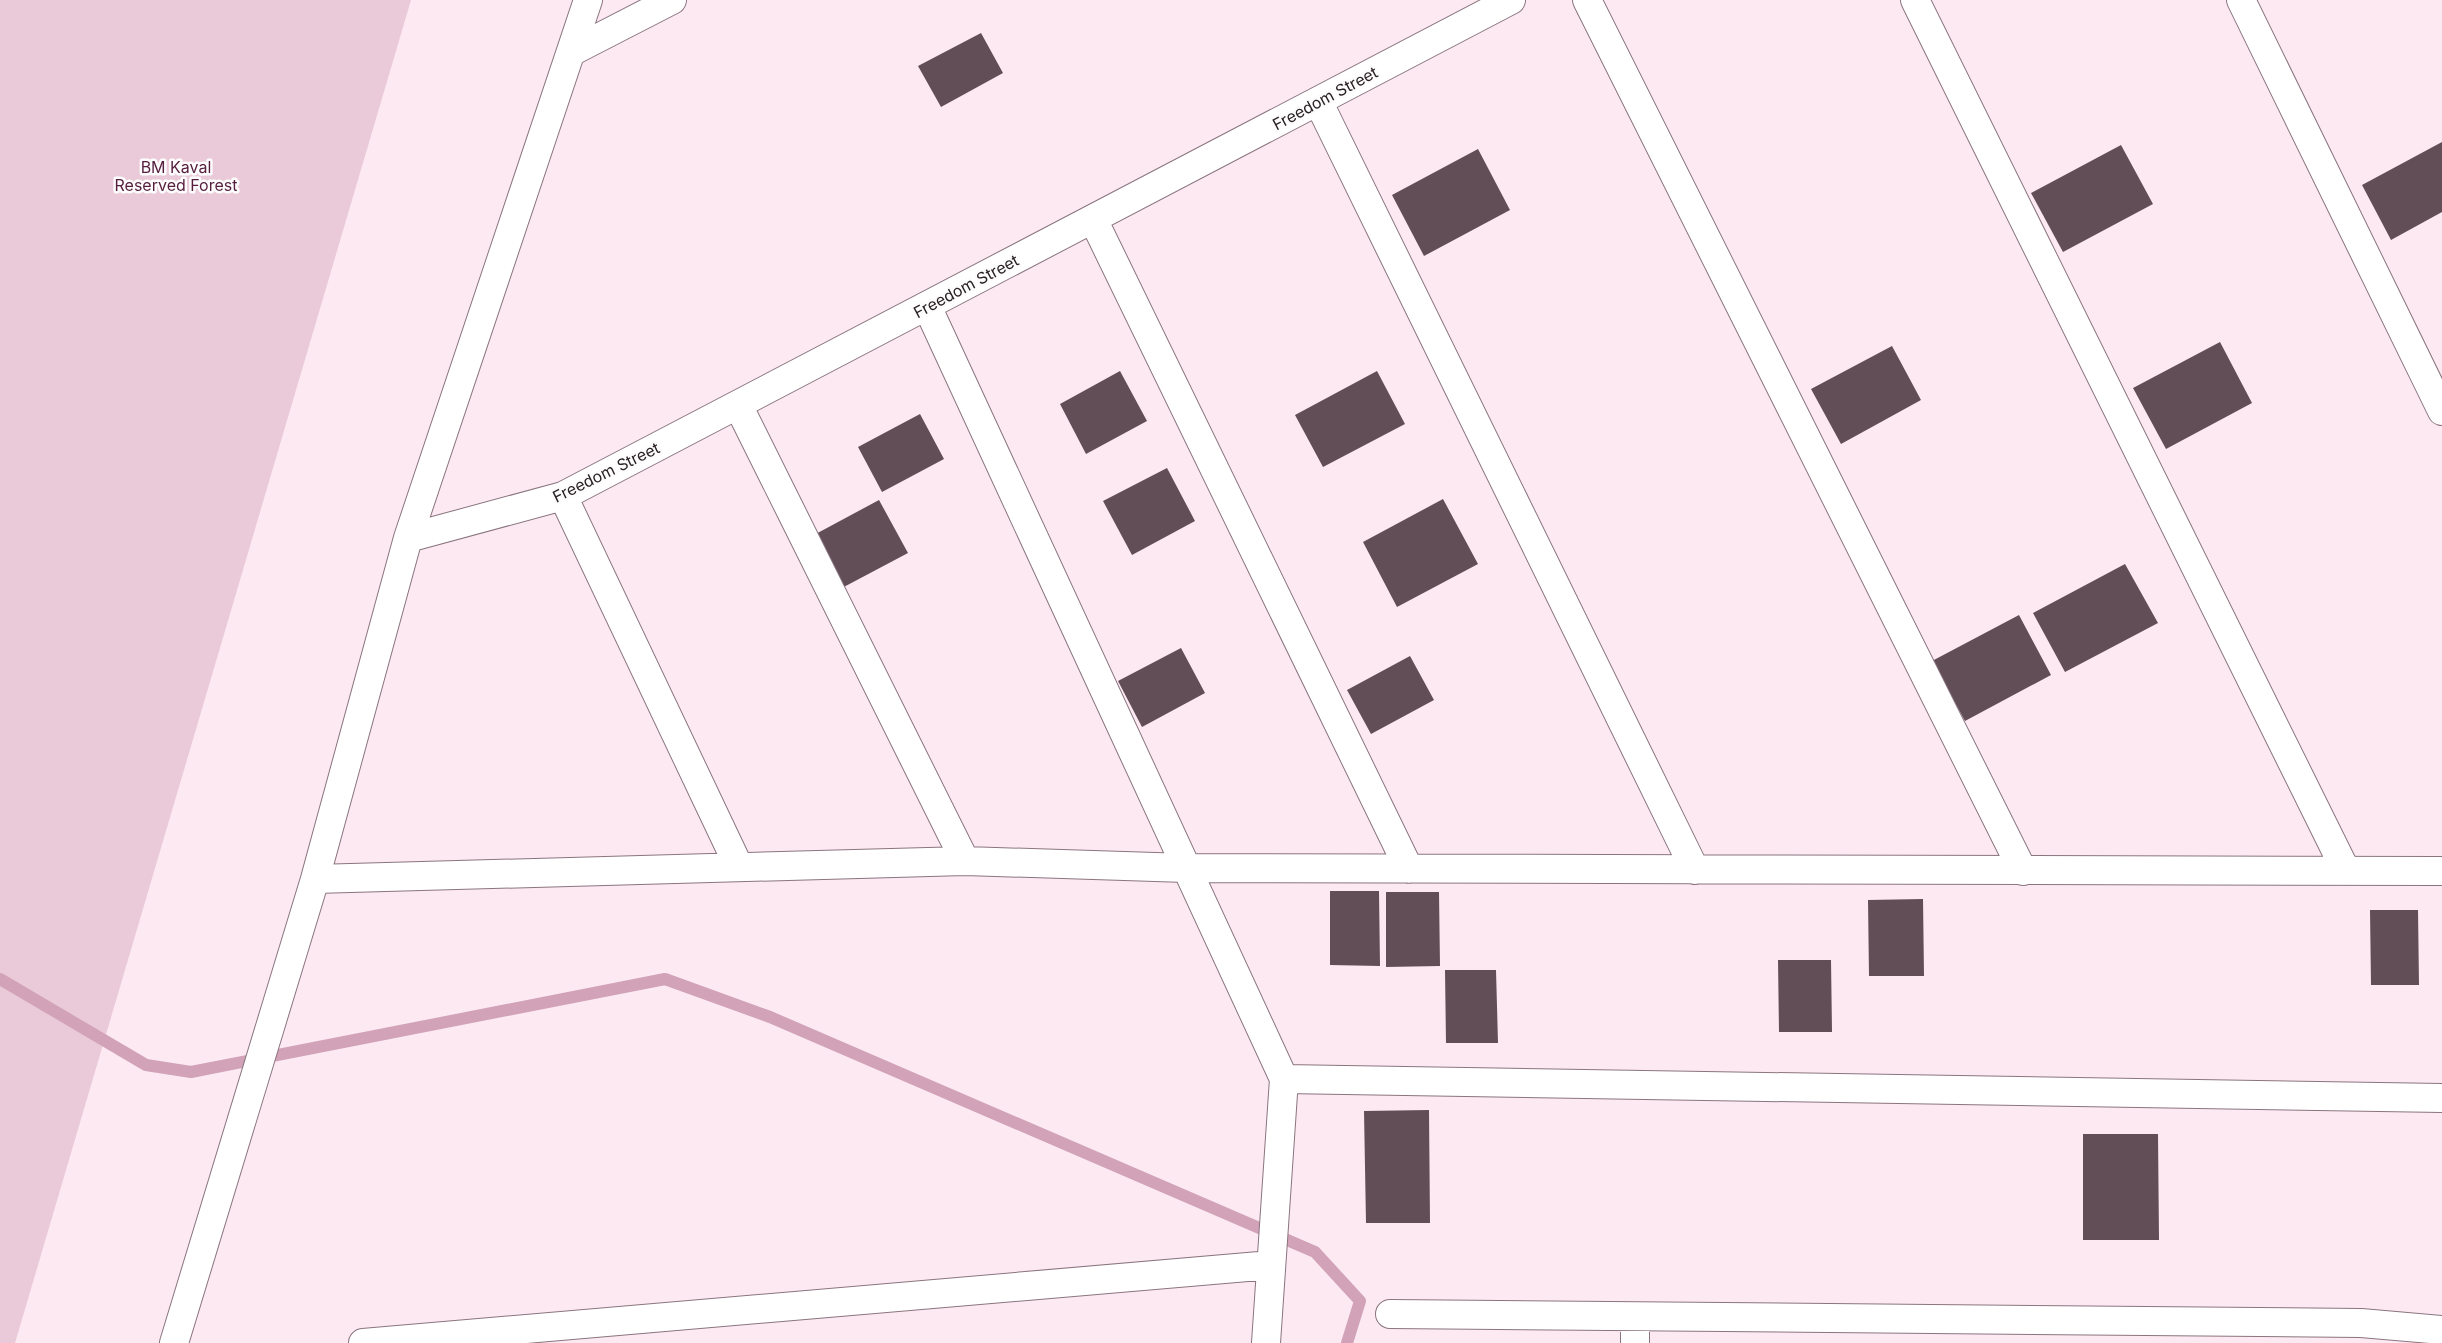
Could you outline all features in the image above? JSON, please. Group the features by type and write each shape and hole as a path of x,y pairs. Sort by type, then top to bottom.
{"street":[{"path":"174,1343 315,880 408,538 588,0"},
{"path":"571,52 672,0"},
{"name":"Freedom Street","path":"408,538 563,496 1511,0"},
{"path":"1587,0 2023,871"},
{"path":"1915,0 2346,871"},
{"path":"2241,0 2442,411"},
{"path":"1318,101 1695,870"},
{"path":"1093,219 1409,869"},
{"path":"927,306 1284,1079 1266,1343"},
{"path":"738,405 965,861"},
{"path":"563,496 739,867"},
{"path":"315,880 965,861 1186,868 2442,871"},
{"path":"1284,1079 2442,1098"},
{"path":"363,1343 1271,1265"},
{"path":"1390,1314 1635,1330 2361,1323 2442,1330"}],"green space":[{"name":"BM Kaval Reserved Forest","path":"0,0 411,0 15,1343 0,1343"}],"building":[{"path":"981,33 1003,73 941,107 918,66"},
{"path":"2442,142 2442,212 2391,240 2362,185"},
{"path":"2121,145 2153,204 2063,252 2031,193"},
{"path":"1478,149 1510,210 1424,256 1392,195"},
{"path":"2220,342 2252,403 2166,449 2133,388"},
{"path":"1892,346 1921,400 1841,444 1811,389"},
{"path":"1120,371 1147,421 1086,454 1060,404"},
{"path":"1377,371 1405,424 1323,467 1295,415"},
{"path":"920,414 944,459 882,492 858,447"},
{"path":"1167,468 1195,521 1132,555 1103,501"},
{"path":"1443,499 1478,564 1397,607 1363,542"},
{"path":"879,500 908,553 840,589 812,536"},
{"path":"2125,564 2158,623 2065,672 2033,613"},
{"path":"2019,615 2051,675 1965,721 1932,661"},
{"path":"1181,648 1205,693 1142,727 1118,681"},
{"path":"1410,656 1434,700 1371,734 1347,690"},
{"path":"1330,891 1379,891 1380,966 1330,965"},
{"path":"1386,892 1439,892 1440,966 1386,967"},
{"path":"1923,899 1924,976 1869,976 1868,900"},
{"path":"2370,910 2418,910 2419,985 2371,985"},
{"path":"1778,960 1831,960 1832,1032 1779,1032"},
{"path":"1445,970 1496,970 1498,1043 1446,1043"},
{"path":"1429,1110 1430,1223 1366,1223 1364,1111"},
{"path":"2083,1134 2158,1134 2159,1240 2083,1240"}],"waterway":[{"path":"0,979 146,1065 191,1072 665,979 770,1017 1315,1252 1360,1301 1347,1343"}]}
